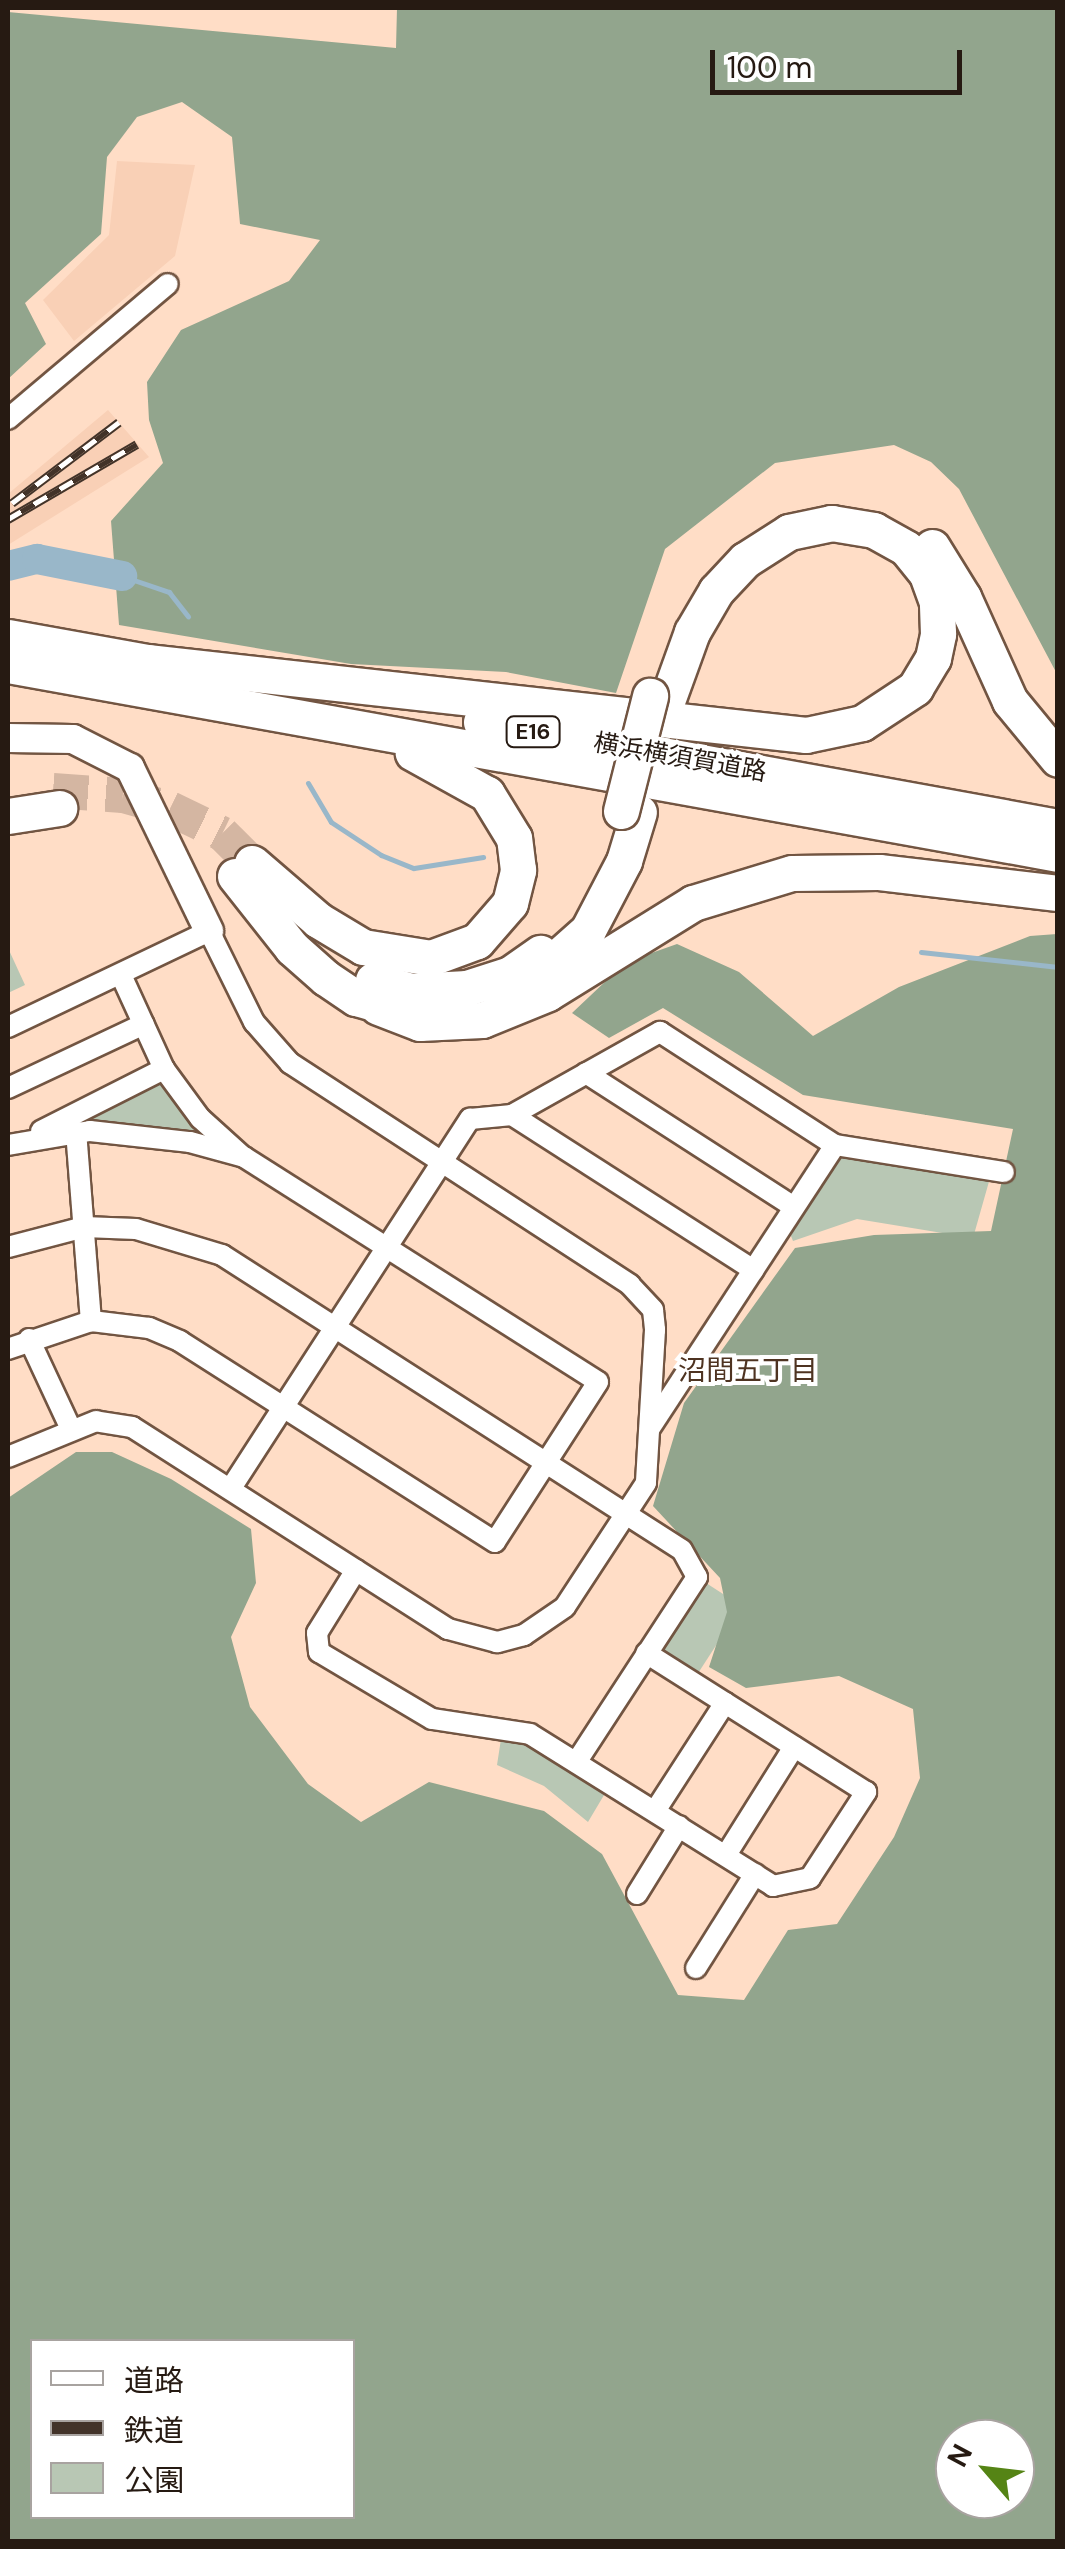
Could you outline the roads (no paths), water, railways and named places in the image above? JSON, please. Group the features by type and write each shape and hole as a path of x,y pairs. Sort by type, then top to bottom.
{"highway":[{"path":"378,1007 465,1009 543,974 598,914 630,812 681,614 725,553 793,512 844,505 890,516 934,549 1010,701 1058,759"},
{"path":"147,662 806,735 862,724 915,688 933,658 938,634 931,584 912,554 874,530 832,523 789,532 745,560 716,591 658,699"},
{"name":"横浜横須賀道路","path":"8,637 1058,826"},
{"name":"横浜横須賀道路","path":"8,666 1058,854"},
{"path":"8,666 377,742 435,760 472,781 500,808 518,870 510,903 492,930 432,958 364,947 254,875"},
{"path":"8,799 56,799 8,816"},
{"path":"254,875 316,946 356,974 412,991 467,988 510,974 560,935 604,864 630,812"},
{"path":"254,875 308,964 378,1007 420,1023 482,1020 548,993 693,903 792,873 879,872 1058,893"}],"street":[{"path":"8,418 168,284"},
{"path":"8,738 73,739 130,768 209,932 271,1045 644,1296 655,1330 646,1483 566,1607 524,1636 497,1642 448,1630 132,1428 96,1421 8,1457"},
{"path":"8,1026 209,932"},
{"path":"8,1348 91,1321 122,1322 180,1341 495,1542 598,1382 244,1157 200,1118 164,1069 121,975"},
{"path":"8,1088 144,1024"},
{"path":"231,1488 470,1119 512,1115 660,1032 835,1146 1004,1172"},
{"path":"8,1145 164,1069"},
{"path":"586,1073 794,1207"},
{"path":"512,1115 753,1270"},
{"path":"30,1137 76,1131 144,1134 244,1157"},
{"path":"76,1131 91,1321"},
{"path":"649,1429 835,1146"},
{"path":"8,1247 84,1227 182,1239 222,1255 682,1550 697,1577 577,1761"},
{"path":"29,1339 70,1429"},
{"path":"356,1570 317,1633 320,1652 402,1706 432,1719 530,1734 773,1886 810,1878 866,1792 646,1653"},
{"path":"655,1810 724,1702"},
{"path":"726,1855 794,1747"},
{"path":"637,1894 679,1826"},
{"path":"696,1968 755,1874"}],"waterway":[{"path":"8,566 37,559 122,576"},
{"path":"122,576 169,592 188,616"},
{"path":"308,783 331,822 381,855 414,868 483,857"},
{"path":"921,952 1058,967"}],"tunnel":[{"path":"53,790 123,795 170,808 222,833 252,863"}],"railway":[{"path":"12,503 119,422"},
{"path":"8,519 137,444"}],"district":[{"name":"沼間五丁目","path":"748,1371"}]}
